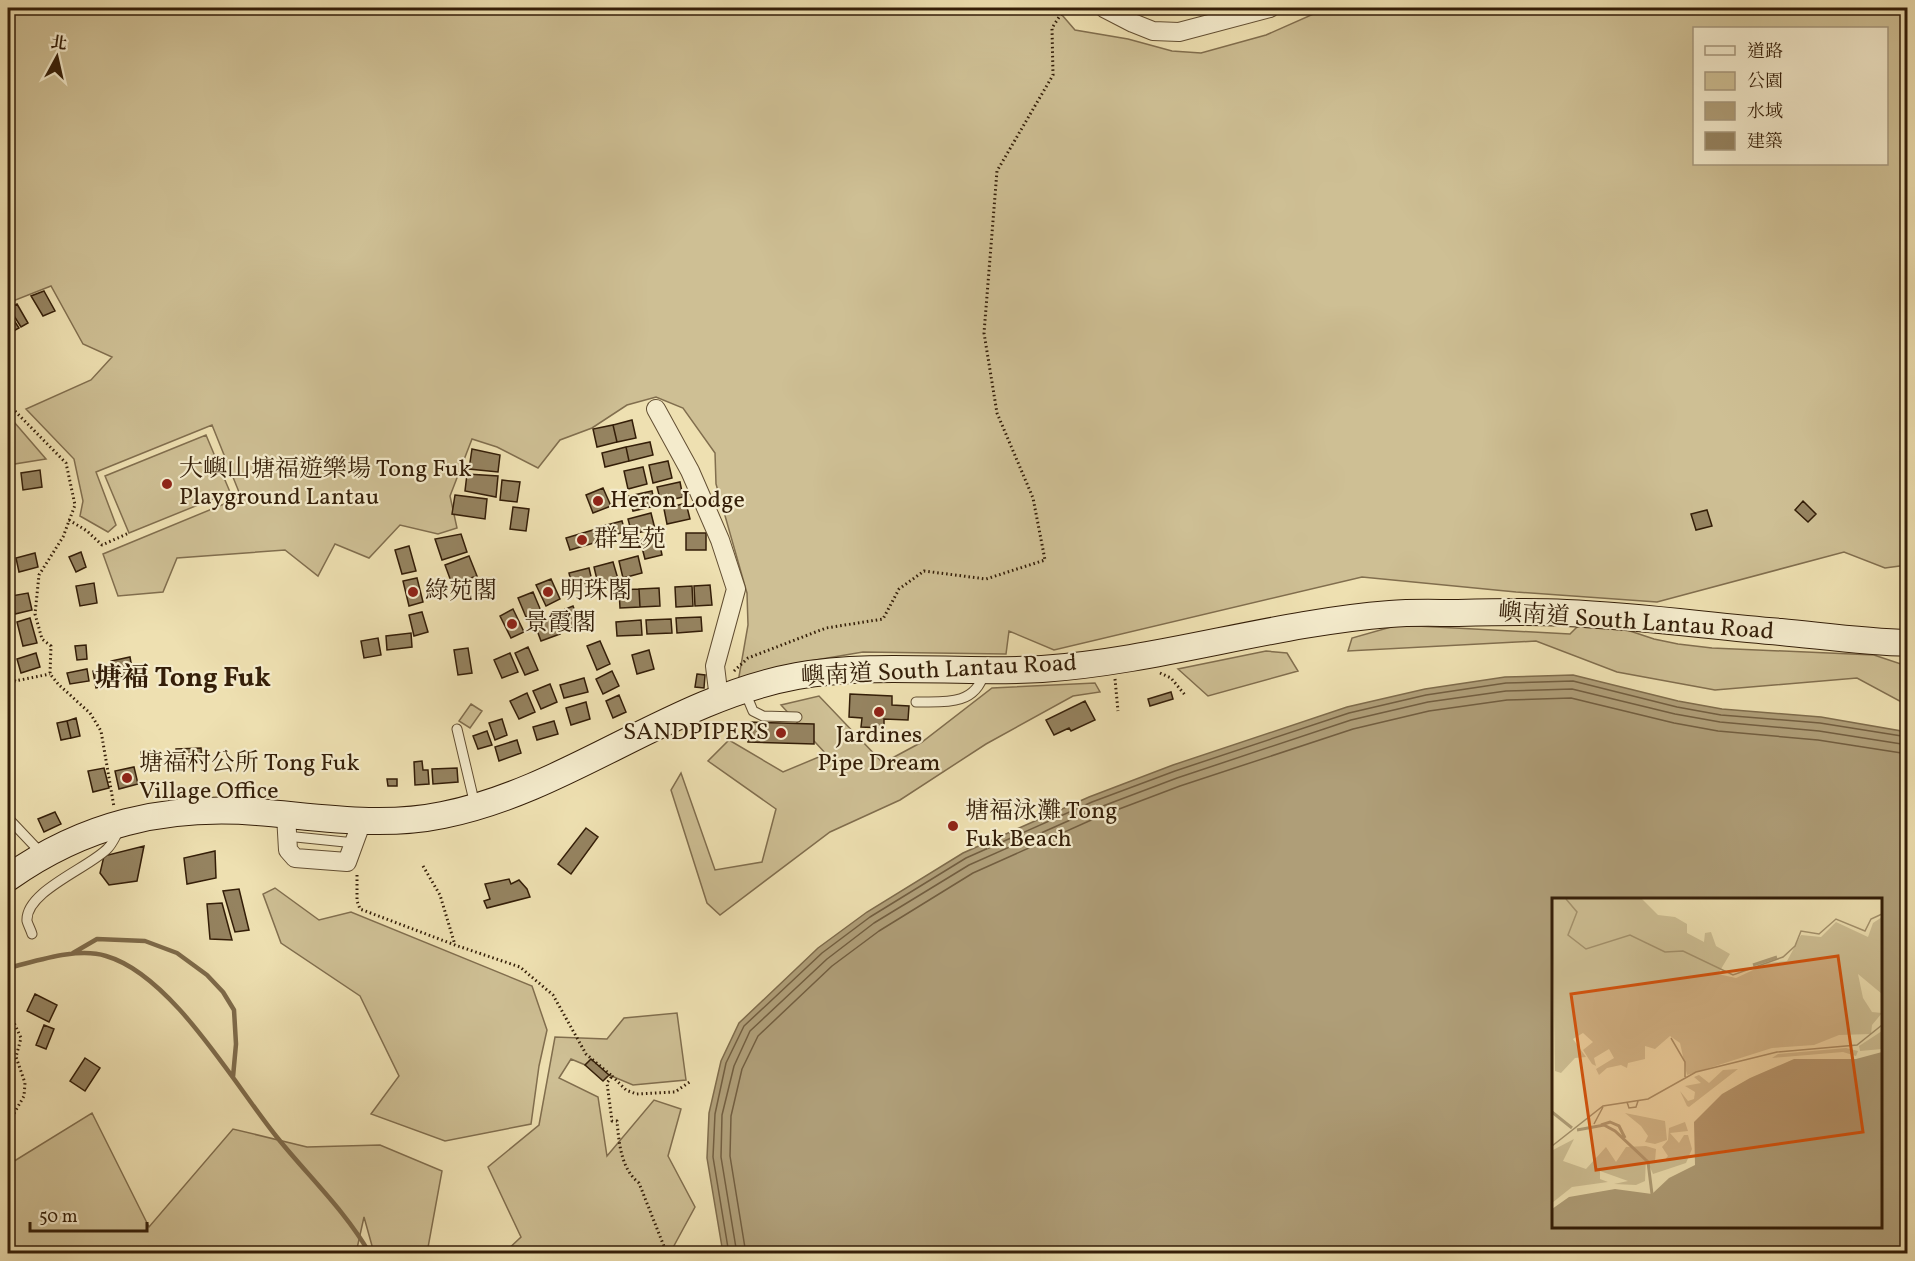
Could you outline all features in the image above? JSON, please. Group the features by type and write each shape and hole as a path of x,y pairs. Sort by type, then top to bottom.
{"main road":[{"name":"嶼南道 South Lantau Road","path":"8,878 43,855 86,835 116,824 162,814 196,810 226,810 286,825 358,832 476,807 524,790 718,693 744,690 801,675 897,669 984,671 1044,669 1114,660 1246,636 1390,614 1563,613 1908,643"}],"street":[{"path":"1104,8 1153,31 1179,32 1270,8"},
{"path":"656,409 690,471 720,540 736,589 715,666 718,693"},
{"path":"286,825 288,850 295,858 347,862 358,832"}],"lane":[{"path":"916,702 963,700 981,685 984,671"},
{"path":"744,690 753,711 763,716 797,717"},
{"path":"457,729 476,807"},
{"path":"8,818 43,855"},
{"path":"32,934 27,921 29,910 34,902 54,885 108,849 118,832 116,824"}],"path":[{"path":"718,693 748,657 826,628 883,619 899,589 924,571 986,579 1046,560 1033,498 997,413 984,333 997,171 1053,75 1052,28 1065,8"},
{"path":"8,400 10,405 66,463 75,505 63,537 39,575 35,614 42,639 51,646 50,674 90,713 101,731 111,779 116,824"},
{"path":"69,520 87,531 102,545 129,533"},
{"path":"8,669 12,672 15,681 50,674"},
{"path":"1114,669 1118,711"},
{"path":"347,862 358,876 357,902 360,909 520,967 553,995 586,1054 626,1090 636,1094 675,1092 691,1081"},
{"path":"423,866 440,895 455,945"},
{"path":"8,1012 21,1038 16,1057 25,1083 24,1095 8,1124"},
{"path":"612,1076 607,1083 612,1121 617,1121 626,1167 631,1177 639,1183 667,1254"}],"green space":[{"path":"8,8 1056,8 1075,30 1128,39 1172,51 1201,53 1266,35 1327,8 1907,8 1907,565 1885,568 1844,552 1657,602 1516,592 1362,577 1054,650 1009,631 1006,654 863,652 798,663 737,688 748,625 747,593 716,484 715,453 683,408 656,397 627,405 592,428 560,440 538,468 497,447 472,439 450,496 457,528 438,534 400,525 369,558 335,544 318,576 285,550 177,558 163,592 118,596 103,554 241,497 212,425 96,472 116,525 108,532 80,516 83,501 74,459 26,409 91,380 112,357 83,344 51,286 8,303"},
{"path":"8,415 46,459 8,465"},
{"name":"大嶼山塘福遊樂場 Tong Fuk Playground Lantau","path":"206,435 230,492 129,533 105,476"},
{"path":"1581,623 1624,629 1678,644 1712,648 1874,655 1907,666 1907,705 1857,678 1715,690 1617,672 1536,641 1348,651 1352,638 1398,625 1570,634"},
{"path":"1266,651 1287,653 1298,671 1208,696 1178,669"},
{"path":"1095,683 1100,692 1073,696 986,744 900,800 830,832 720,915 707,903 671,790 681,773 715,870 762,862 776,809 708,761 729,740 783,772 826,754 781,705 819,696 883,763 922,742 992,688"},
{"path":"471,704 482,711 470,728 459,721"},
{"path":"275,888 319,920 351,912 532,986 547,1030 539,1066 531,1124 445,1141 371,1114 399,1076 360,996 281,943 263,894"},
{"path":"677,1013 686,1080 633,1085 571,1059 559,1078 598,1097 607,1156 654,1100 681,1109 668,1156 695,1207 670,1253 504,1253 521,1237 488,1167 539,1125 555,1037 607,1039 624,1018"},
{"path":"92,1113 149,1227 233,1129 307,1147 380,1145 442,1171 427,1253 374,1253 364,1217 356,1253 8,1253 8,1187 11,1163"}],"water":[{"path":"1573,675 1678,701 1722,709 1821,717 1907,732 1907,1253 723,1253 707,1158 709,1113 721,1061 739,1023 818,948 867,912 963,853 1089,797 1173,765 1347,707 1425,689 1505,677"}],"building":[{"path":"44,291 55,311 43,316 31,296"},
{"path":"17,304 28,323 21,327 9,308"},
{"path":"8,311 19,328 10,333 8,329"},
{"path":"632,420 636,438 617,442 613,425"},
{"path":"613,425 617,442 597,447 593,429"},
{"path":"650,442 653,455 629,461 626,447"},
{"path":"626,447 629,461 605,467 602,453"},
{"path":"472,449 500,455 498,472 469,469"},
{"path":"668,461 672,478 653,483 649,465"},
{"path":"643,467 647,484 628,489 624,471"},
{"path":"40,470 42,487 23,490 21,473"},
{"path":"11,474 14,491 8,492 8,475"},
{"path":"467,474 498,476 496,497 465,491"},
{"path":"502,480 520,482 517,502 500,500"},
{"path":"680,482 683,497 661,502 657,487"},
{"name":"Heron Lodge","path":"603,488 611,506 593,513 586,495"},
{"path":"652,491 655,506 633,511 629,496"},
{"path":"455,495 487,499 485,519 452,514"},
{"path":"1803,501 1816,514 1808,522 1795,510"},
{"path":"686,503 690,519 667,524 664,509"},
{"path":"513,507 529,509 526,531 510,529"},
{"path":"1707,510 1712,526 1696,530 1691,514"},
{"path":"651,513 655,529 632,534 628,519"},
{"path":"622,521 625,532 602,538 599,527"},
{"name":"群星苑","path":"593,530 597,542 570,550 566,538"},
{"path":"686,533 706,533 706,550 686,550"},
{"path":"461,534 467,552 442,560 435,539"},
{"path":"658,535 662,555 645,559 640,540"},
{"path":"409,546 416,571 402,574 395,550"},
{"path":"81,552 86,567 76,572 69,557"},
{"path":"35,553 38,567 19,572 16,558"},
{"path":"469,556 477,576 452,584 445,565"},
{"path":"638,556 642,573 623,578 619,561"},
{"path":"613,562 618,579 598,584 594,567"},
{"path":"589,568 593,585 573,590 569,573"},
{"name":"綠苑閣","path":"417,578 423,602 409,606 403,581"},
{"name":"明珠閣","path":"551,579 560,599 546,606 536,585"},
{"path":"94,583 97,603 80,606 76,586"},
{"path":"710,585 712,605 695,606 694,586"},
{"path":"692,586 693,606 676,607 675,587"},
{"path":"659,588 660,606 640,607 639,589"},
{"path":"639,589 640,607 620,608 619,590"},
{"path":"533,592 541,611 526,617 518,598"},
{"path":"28,593 32,610 15,614 11,596"},
{"path":"573,606 580,625 564,631 556,613"},
{"name":"景霞閣","path":"513,609 524,632 511,638 500,616"},
{"path":"422,612 428,632 414,636 409,615"},
{"path":"553,617 560,634 541,641 535,625"},
{"path":"701,617 702,631 677,633 676,618"},
{"path":"30,618 37,643 23,646 17,622"},
{"path":"671,619 672,633 647,634 646,620"},
{"path":"641,620 642,635 617,636 616,622"},
{"path":"411,633 412,647 387,650 386,636"},
{"path":"378,638 381,655 364,658 361,641"},
{"path":"600,641 610,664 597,670 587,646"},
{"path":"86,645 87,659 77,660 75,646"},
{"path":"528,647 538,670 525,675 515,653"},
{"path":"468,648 472,673 458,675 454,650"},
{"path":"649,650 654,669 637,674 632,655"},
{"path":"36,653 40,667 21,673 17,659"},
{"path":"510,653 518,672 502,678 494,660"},
{"path":"130,657 133,674 114,678 111,661"},
{"path":"87,669 89,681 70,684 67,673"},
{"path":"105,669 108,686 96,688 93,671"},
{"path":"612,671 619,686 603,694 596,679"},
{"path":"697,674 705,675 704,688 695,687"},
{"path":"584,678 588,692 564,698 560,685"},
{"path":"550,684 557,702 541,709 533,691"},
{"path":"1171,692 1173,699 1150,706 1148,699"},
{"path":"527,693 535,712 519,719 510,701"},
{"name":"Jardines Pipe Dream","path":"850,694 892,696 892,705 909,706 908,720 884,719 884,728 861,727 862,718 849,717"},
{"path":"619,695 626,712 613,718 606,701"},
{"path":"1085,701 1095,720 1071,731 1069,728 1054,735 1046,720"},
{"path":"586,702 590,719 571,725 566,708"},
{"path":"76,718 80,736 71,738 67,721"},
{"path":"502,719 507,735 495,740 489,723"},
{"path":"67,721 71,738 61,740 57,723"},
{"path":"554,721 558,734 537,740 533,727"},
{"name":"SANDPIPERS","path":"749,722 814,724 814,744 748,742"},
{"path":"487,731 492,745 478,749 473,736"},
{"path":"517,740 521,753 499,761 495,747"},
{"path":"201,748 202,758 176,759 176,749"},
{"path":"155,750 157,764 143,766 141,752"},
{"path":"422,761 423,770 428,770 429,784 415,785 414,762"},
{"name":"塘福村公所 Tong Fuk Village Office","path":"134,767 138,784 119,789 115,771"},
{"path":"104,768 109,788 93,792 88,771"},
{"path":"457,768 458,782 433,784 432,769"},
{"path":"387,779 397,779 397,786 388,786"},
{"path":"55,812 61,824 44,832 38,819"},
{"path":"586,828 598,837 571,874 558,864"},
{"path":"144,846 137,881 109,885 100,873 104,856"},
{"path":"215,851 216,878 187,884 184,858"},
{"path":"509,879 511,884 519,880 527,889 530,897 487,908 484,901 490,899 485,884"},
{"path":"239,889 249,930 235,932 223,891"},
{"path":"222,903 232,940 210,939 207,904"},
{"path":"35,994 57,1005 49,1022 27,1011"},
{"path":"44,1025 54,1029 46,1049 36,1045"},
{"path":"85,1058 100,1068 85,1091 70,1081"},
{"path":"591,1059 609,1075 603,1081 585,1065"}],"waterway":[{"path":"73,953 97,939 145,941 177,953 207,975 223,992 234,1010 236,1044 233,1077"},
{"path":"8,968 57,956 95,954 106,956 131,967 154,985 200,1034 276,1136 349,1222 370,1254"}],"place":[{"name":"大嶼山塘福遊樂場 Tong Fuk Playground Lantau","path":"167,484"},
{"name":"Heron Lodge","path":"598,501"},
{"name":"群星苑","path":"582,540"},
{"name":"綠苑閣","path":"413,592"},
{"name":"明珠閣","path":"548,592"},
{"name":"景霞閣","path":"512,624"},
{"name":"Jardines Pipe Dream","path":"879,712"},
{"name":"SANDPIPERS","path":"781,733"},
{"name":"塘福村公所 Tong Fuk Village Office","path":"127,778"},
{"name":"塘褔泳灘 Tong Fuk Beach","path":"953,826"}],"district":[{"name":"塘褔 Tong Fuk","path":"183,679"}]}
